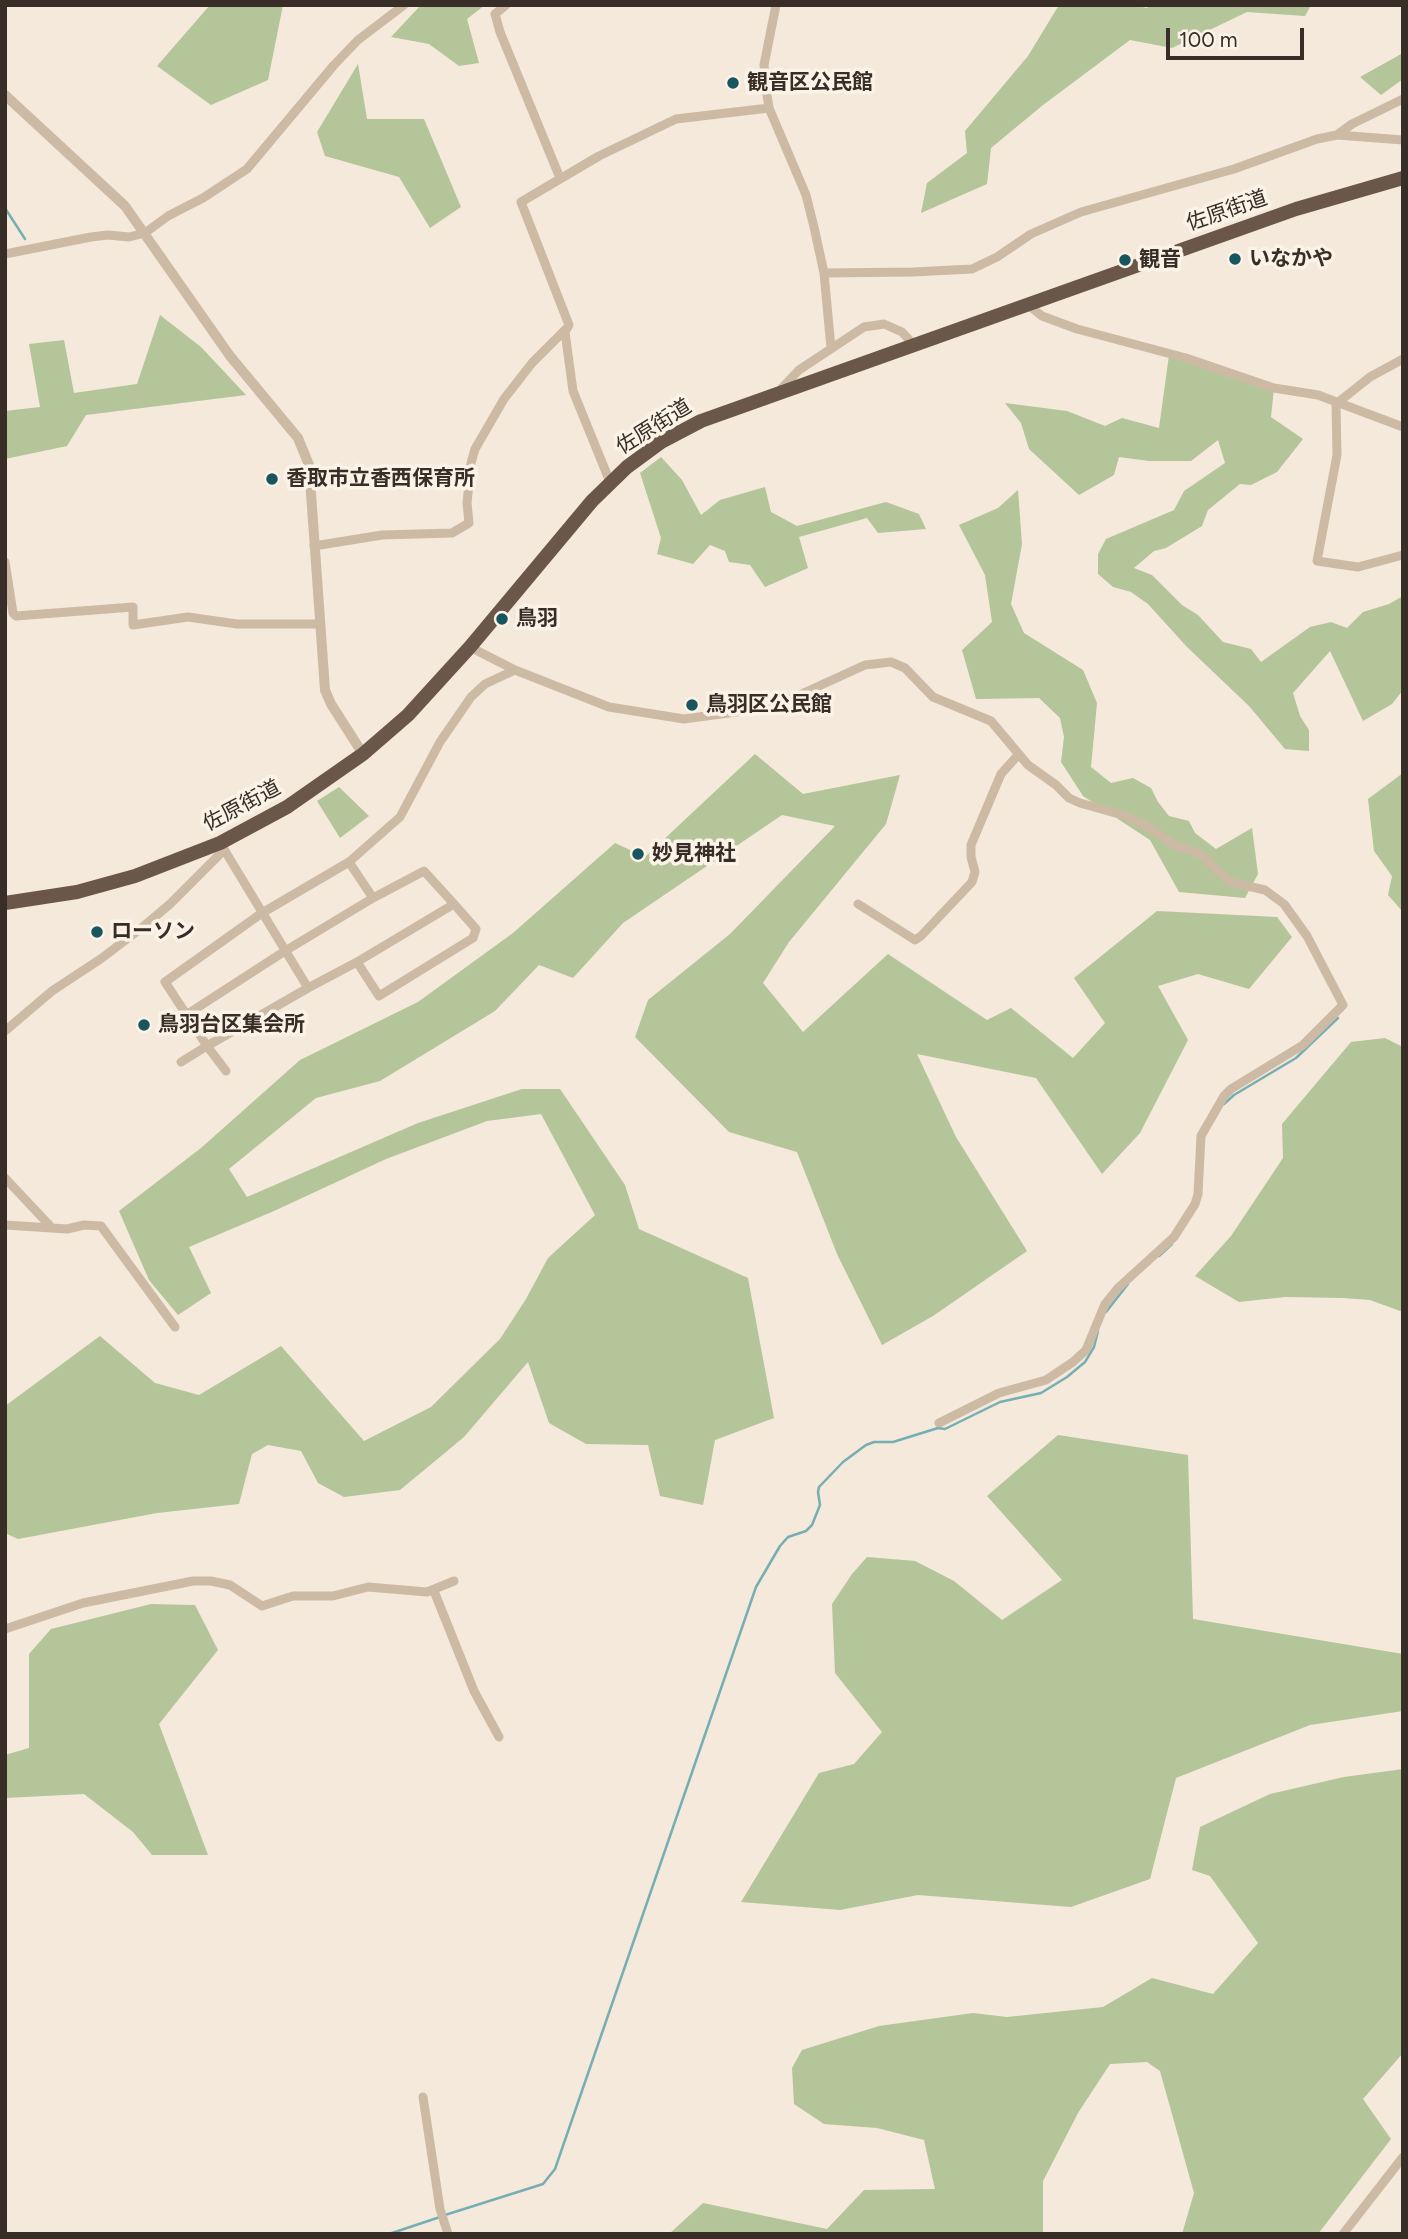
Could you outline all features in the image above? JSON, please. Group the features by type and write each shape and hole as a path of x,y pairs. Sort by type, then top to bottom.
{"highway":[{"name":"佐原街道","path":"5,903 76,892 135,876 222,846 287,807 363,754 408,715 470,647 610,482 643,454 701,421 1296,209 1403,178"}],"street":[{"path":"5,254 91,237 129,237 145,233 168,216 203,198 247,169 350,48 404,5"},
{"path":"506,5 495,14 500,32 561,178"},
{"path":"776,5 764,65 769,108 806,195 824,273 831,348"},
{"path":"5,94 125,206 230,356 287,422 305,450 311,488 326,690 331,704 363,754"},
{"path":"1338,135 1352,124 1403,99"},
{"path":"569,325 521,202 635,137 676,119 769,108"},
{"path":"824,273 972,269 997,257 1031,234 1081,212 1178,186 1317,139 1338,135 1403,140"},
{"path":"1027,304 1042,316 1077,329 1186,358 1274,388 1318,395 1335,404 1403,427"},
{"path":"777,393 799,370 864,327 884,324 902,332 913,344"},
{"path":"314,546 382,535 453,533 468,523 467,503 475,449 504,399 532,363 569,325"},
{"path":"569,325 565,332 573,391 610,482"},
{"path":"1335,404 1370,377 1403,359"},
{"path":"1335,404 1337,455 1317,561 1358,567 1403,555"},
{"path":"5,562 13,613 16,616 133,607 133,625 188,617 237,624 319,624"},
{"path":"470,647 515,670 609,707 684,719 773,707 865,665 891,662 905,668 933,697 991,721 1028,765 1069,798 1126,816 1150,828 1174,845 1200,854 1230,883 1265,890 1284,904 1307,936 1343,1005 1303,1045 1224,1096 1201,1136 1198,1194 1192,1210 1174,1237 1111,1296 1086,1350 1080,1356 1046,1380 999,1393 939,1423"},
{"path":"226,1072 165,982 262,913 349,862 400,817 440,742 471,697 485,684 515,670"},
{"path":"858,904 915,940 920,936 972,882 975,872 971,845 1001,774 1018,755"},
{"path":"5,1031 52,991 134,934 170,904 222,846 308,988"},
{"path":"349,862 373,898"},
{"path":"186,1015 285,951 424,871 476,929 473,938 379,996 358,962"},
{"path":"181,1062 358,962 454,904"},
{"path":"5,1178 52,1228"},
{"path":"5,1225 67,1229 84,1225 101,1226 175,1327"},
{"path":"5,1629 83,1603 193,1581 211,1581 230,1586 262,1606 293,1596 333,1596 368,1587 435,1591 453,1581"},
{"path":"435,1591 474,1691 499,1737"},
{"path":"423,2097 440,2209 448,2234"},
{"path":"1343,2234 1403,2157"}],"green space":[{"path":"210,5 283,5 268,80 211,105 157,66"},
{"path":"421,5 485,5 467,19 479,63 459,66 429,44 391,37"},
{"path":"1059,5 1133,5 1147,8 1149,5 1311,5 1305,16 1247,12 1172,48 1130,40 991,148 987,184 921,213 927,183 967,153 965,131 1028,56"},
{"path":"1403,53 1403,79 1381,95 1360,77"},
{"path":"358,64 367,119 424,119 461,207 430,228 399,177 325,156 317,132"},
{"path":"160,315 201,347 246,395 86,415 67,446 5,459 5,411 40,407 29,344 64,340 74,393 137,384"},
{"path":"1169,355 1274,388 1271,417 1303,439 1277,472 1251,485 1240,484 1208,510 1202,526 1166,548 1154,551 1134,568 1152,575 1182,605 1198,615 1223,642 1251,649 1261,662 1310,627 1331,622 1347,628 1363,612 1389,604 1403,596 1403,690 1392,704 1363,721 1330,651 1293,693 1300,716 1309,730 1309,751 1285,749 1249,706 1187,647 1148,604 1131,592 1113,587 1098,574 1098,554 1106,539 1174,510 1184,491 1225,463 1218,440 1191,461 1149,461 1119,457 1114,475 1079,495 1029,449 1021,423 1005,403 1067,411 1105,426 1122,418 1159,428"},
{"path":"661,457 682,480 701,515 720,500 765,487 771,512 797,526 886,502 919,514 926,529 878,533 867,518 799,537 808,568 765,587 750,565 729,562 725,551 710,545 693,564 657,554 661,538 640,473"},
{"path":"1018,490 1022,544 1011,604 1024,633 1083,670 1097,703 1091,767 1111,783 1133,778 1151,788 1169,816 1189,821 1195,833 1216,849 1252,828 1258,874 1245,898 1179,892 1150,840 1083,796 1061,762 1064,737 1060,718 1039,698 976,699 962,650 992,622 985,575 959,525 998,508"},
{"path":"755,754 803,794 900,775 886,824 789,942 763,983 803,1032 888,954 987,1020 1011,1008 1073,1058 1105,1023 1074,978 1157,911 1277,917 1292,937 1249,989 1198,974 1158,986 1188,1040 1140,1133 1102,1174 1036,1078 917,1054 956,1137 1027,1251 933,1316 882,1345 837,1254 797,1152 729,1132 635,1037 648,1000 730,934 835,826 782,815 623,923 573,978 539,965 495,1011 380,1081 316,1098 229,1169 247,1197 418,1123 522,1089 560,1089 625,1185 639,1229 748,1278 774,1418 715,1440 703,1505 660,1496 648,1445 586,1444 549,1423 528,1362 464,1437 400,1490 344,1497 318,1483 301,1451 268,1445 252,1454 239,1504 157,1513 18,1539 5,1533 5,1406 100,1336 155,1383 199,1395 281,1346 364,1441 431,1407 500,1339 548,1258 595,1215 541,1114 487,1121 386,1159 189,1247 211,1293 178,1315 149,1280 119,1211 201,1148 300,1060 418,1002 513,933 615,843 645,857"},
{"path":"1403,773 1403,912 1388,895 1392,876 1374,851 1368,799"},
{"path":"339,787 369,816 340,838 317,801"},
{"path":"1385,1038 1403,1047 1403,1312 1370,1300 1343,1298 1285,1297 1239,1302 1195,1276 1231,1236 1283,1158 1282,1124 1351,1042"},
{"path":"1058,1435 1188,1455 1193,1619 1403,1654 1403,1711 1310,1725 1176,1778 1150,1879 1071,1907 918,1895 840,1910 741,1902 819,1773 854,1764 882,1732 835,1673 832,1604 852,1574 867,1557 915,1561 954,1581 1002,1620 1062,1580 987,1496"},
{"path":"151,1604 195,1605 218,1650 159,1724 208,1855 152,1855 133,1832 84,1794 5,1798 5,1755 29,1748 29,1654 51,1629"},
{"path":"1403,1769 1403,2053 1363,2099 1391,2139 1318,2234 1182,2234 1194,2193 1160,2071 1147,2062 1110,2064 1078,2113 1043,2181 1043,2234 669,2234 703,2203 827,2229 864,2190 935,2189 924,2140 877,2128 824,2124 794,2104 792,2068 802,2050 879,2026 973,2013 1007,2017 1103,2007 1152,1978 1213,1994 1258,1943 1210,1876 1192,1870 1200,1827 1270,1794 1344,1777"}],"waterway":[{"path":"5,208 25,239"},
{"path":"1224,1104 1234,1095 1296,1058 1338,1018"},
{"path":"1159,1256 1172,1244"},
{"path":"1106,1312 1128,1284"},
{"path":"445,2215 543,2184 555,2169 756,1587 788,1537 806,1531 812,1525 820,1505 819,1487 843,1462 866,1445 893,1442 938,1428 945,1429 1000,1402 1041,1393 1085,1362 1094,1347 1098,1331"},
{"path":"389,2234 440,2217"}],"place":[{"name":"観音区公民館","path":"733,83"},
{"name":"いなかや","path":"1235,259"},
{"name":"観音","path":"1125,260"},
{"name":"香取市立香西保育所","path":"272,479"},
{"name":"鳥羽","path":"502,619"},
{"name":"鳥羽区公民館","path":"692,705"},
{"name":"妙見神社","path":"638,854"},
{"name":"ローソン","path":"97,932"},
{"name":"鳥羽台区集会所","path":"144,1025"}]}
